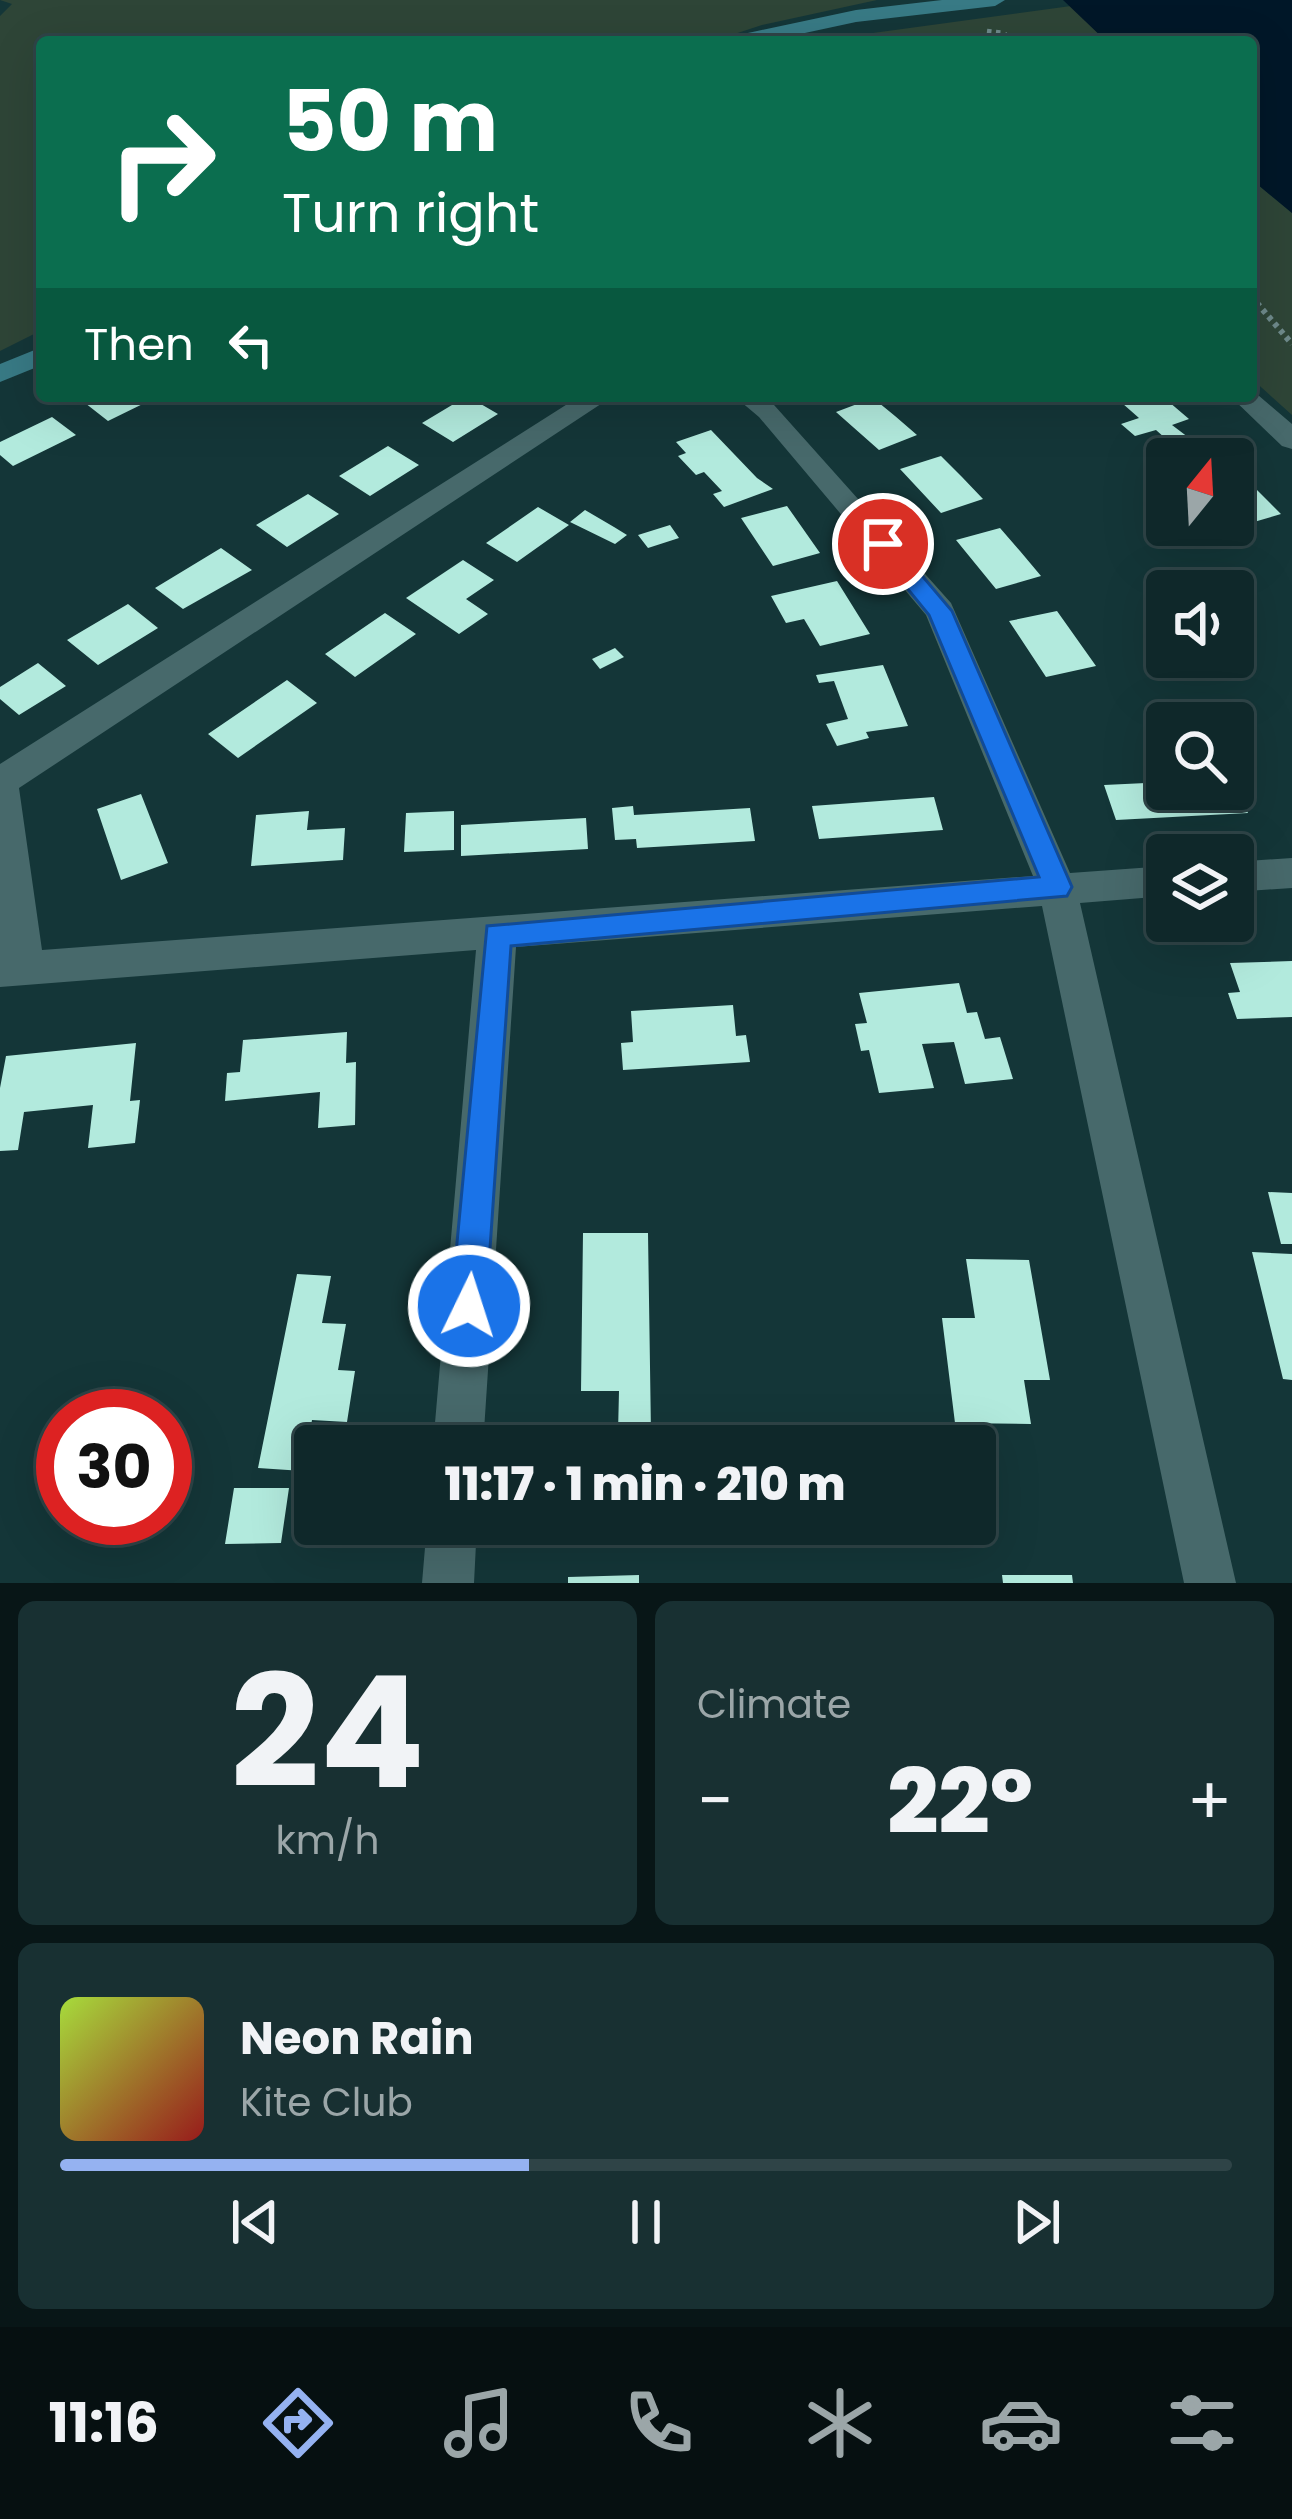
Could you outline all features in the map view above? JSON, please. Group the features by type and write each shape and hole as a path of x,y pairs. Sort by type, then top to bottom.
{"main road":[{"path":"764,36 909,7 995,0"},
{"path":"0,374 36,358"}],"street":[{"path":"590,402 0,783 13,969 1146,882"},
{"path":"757,402 770,411 940,611 1057,887 1210,1583"},
{"path":"1251,402 1292,440"},
{"path":"1254,876 1292,873"},
{"path":"460,1425 497,935"},
{"path":"448,1583 451,1545"}],"path":[{"path":"1257,303 1292,344"}],"green space":[{"path":"0,0 877,0 728,36 36,36 36,333 0,351 0,16 12,4"},
{"path":"1071,6 1101,36 851,36"},
{"path":"1257,184 1292,213 1292,415 1257,383"}],"water":[{"path":"1063,0 1292,0 1292,213 1257,184 1257,36 1101,36"}],"building":[{"path":"87,402 147,402 108,421"},
{"path":"457,402 477,402 498,414 453,442 422,423"},
{"path":"878,402 917,435 879,450 836,412"},
{"path":"1121,402 1169,402 1189,419 1172,425 1189,438 1165,438 1156,430 1135,436 1121,424 1139,418"},
{"path":"52,417 76,435 13,466 0,455 0,442"},
{"path":"711,430 773,489 724,507 713,494 722,491 704,472 696,475 678,456 686,453 676,442"},
{"path":"388,446 419,465 370,496 339,476"},
{"path":"941,456 983,499 941,513 900,469"},
{"path":"1254,488 1281,514 1254,522"},
{"path":"308,494 339,514 287,547 256,525"},
{"path":"787,506 820,553 773,566 741,518"},
{"path":"538,507 569,525 517,562 486,543"},
{"path":"585,510 627,535 615,544 570,522"},
{"path":"670,525 679,538 648,548 638,535"},
{"path":"1000,528 1041,576 996,589 956,540"},
{"path":"221,548 252,570 183,609 155,588"},
{"path":"463,560 494,580 466,599 488,614 459,634 406,598"},
{"path":"837,581 870,634 820,646 804,619 786,623 771,596"},
{"path":"128,604 158,628 98,665 67,640"},
{"path":"1057,611 1096,666 1046,677 1009,621"},
{"path":"385,613 416,634 355,677 325,654"},
{"path":"615,648 624,657 600,669 592,659"},
{"path":"38,663 66,686 19,715 0,699 0,687"},
{"path":"883,665 908,726 866,732 869,738 837,746 826,724 848,719 834,681 819,683 816,675"},
{"path":"287,680 317,703 238,758 208,734"},
{"path":"1146,783 1146,810 1248,813 1116,820 1104,785"},
{"path":"141,794 168,863 121,880 97,809"},
{"path":"934,797 943,830 819,839 812,806"},
{"path":"633,806 634,815 750,808 755,841 637,848 636,839 615,840 612,808"},
{"path":"309,811 307,830 345,828 343,860 251,866 256,815"},
{"path":"454,811 454,850 404,852 406,813"},
{"path":"586,818 588,849 461,856 461,825"},
{"path":"1292,961 1292,1017 1237,1019 1228,993 1240,992 1230,963"},
{"path":"959,983 967,1013 977,1012 985,1039 1000,1037 1013,1079 965,1084 954,1042 922,1044 934,1088 879,1093 869,1050 861,1051 855,1024 867,1023 859,993"},
{"path":"733,1005 736,1036 746,1035 750,1062 623,1070 621,1043 633,1042 631,1011"},
{"path":"347,1032 346,1063 356,1062 355,1125 318,1128 320,1092 225,1101 227,1073 240,1072 243,1040"},
{"path":"136,1043 130,1101 140,1100 135,1143 88,1148 93,1105 24,1112 18,1150 0,1151 0,1088 6,1056"},
{"path":"1268,1192 1292,1193 1292,1244 1281,1244"},
{"path":"583,1233 648,1233 651,1425 618,1425 619,1391 581,1391"},
{"path":"1252,1252 1292,1254 1292,1380 1283,1379"},
{"path":"966,1259 1029,1260 1050,1380 1024,1380 1031,1424 955,1423 942,1318 975,1318"},
{"path":"297,1274 331,1276 322,1323 346,1324 338,1370 355,1371 347,1422 312,1420 311,1425 294,1425 294,1470 258,1468"},
{"path":"234,1488 289,1488 281,1543 225,1544"},
{"path":"639,1575 639,1583 568,1583 568,1577"},
{"path":"1002,1575 1072,1575 1073,1583 1003,1583"}],"route":[{"path":"469,1306 497,935 1057,887 940,611 883,544"}]}
